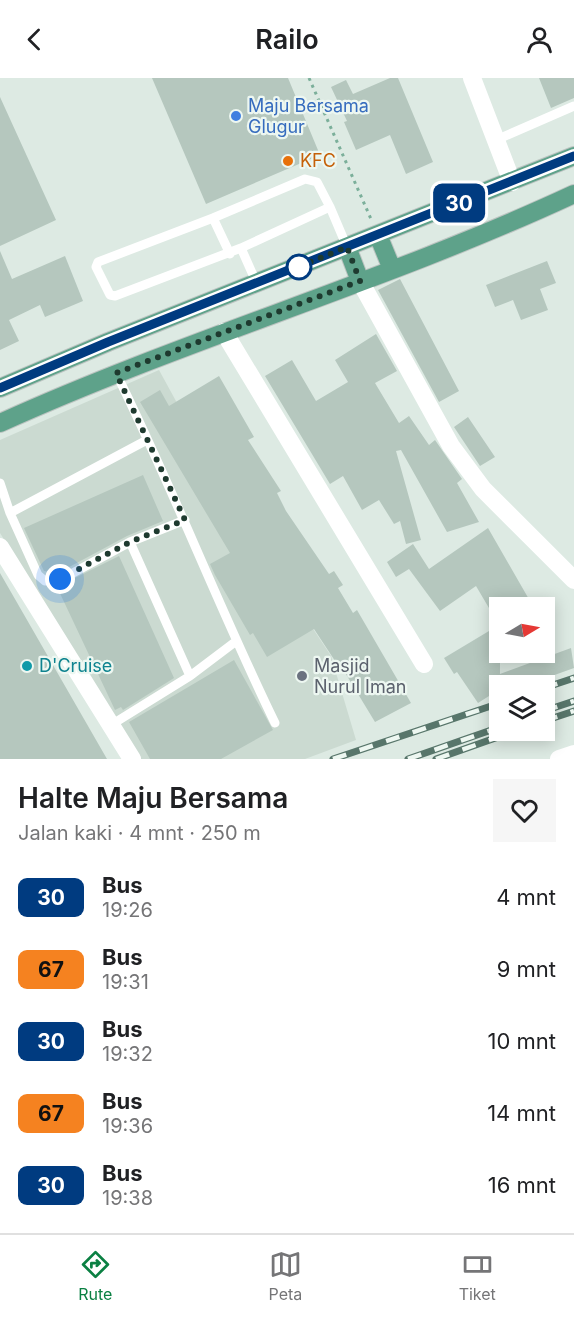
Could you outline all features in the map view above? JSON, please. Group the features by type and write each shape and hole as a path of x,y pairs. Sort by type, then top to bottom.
{"main road":[{"path":"0,388 108,342 512,183 574,156"},
{"path":"0,423 116,373 392,269 574,194"},
{"path":"378,235 392,269"},
{"path":"347,247 360,281"}],"street":[{"path":"472,78 512,183"},
{"path":"360,281 451,446 483,489 574,580"},
{"path":"224,332 424,664"},
{"path":"0,547 132,759"},
{"path":"559,759 574,754"}],"lane":[{"path":"496,140 574,106"},
{"path":"330,207 230,254 115,296 111,295 98,274 98,262 213,218 305,179 316,182 330,207 347,247"},
{"path":"213,218 230,254"},
{"path":"241,248 257,284"},
{"path":"116,373 185,520 235,642 275,723"},
{"path":"10,513 147,440"},
{"path":"0,483 10,513 38,575 45,581 60,579 130,542 185,520"},
{"path":"130,542 189,676"},
{"path":"111,725 189,676 235,642"}],"path":[{"path":"309,78 369,215"}],"shaded area":[{"path":"159,370 240,518 331,656 356,740 305,759 141,759 0,533 0,440"}],"building":[{"name":"Maju Bersama Glugur","path":"152,78 288,78 320,155 206,204"},
{"path":"390,78 398,78 433,162 406,174 390,135 356,150 344,122 347,121 331,87 346,80 353,94"},
{"path":"539,78 574,78 574,98 551,108"},
{"path":"0,97 56,220 0,246"},
{"path":"0,251 12,279 65,256 83,301 45,317 40,305 9,320 19,341 0,350"},
{"path":"547,261 556,283 540,289 548,310 521,320 513,300 495,307 486,285"},
{"path":"400,279 459,391 439,402 378,290"},
{"path":"376,334 397,371 375,383 399,423 409,416 429,445 435,440 462,479 457,483 479,522 447,532 401,450 396,451 421,540 406,544 400,521 394,524 379,500 362,510 343,476 330,484 265,376 292,360 316,401 348,382 335,360"},
{"path":"219,376 254,437 248,440 281,491 277,493 286,511 329,574 334,571 343,585 338,588 353,613 357,610 411,703 375,722 341,666 339,667 314,629 267,657 253,633 250,635 210,564 230,553 140,402 160,390 169,406"},
{"path":"468,417 495,457 480,466 454,427"},
{"path":"143,475 163,521 127,536 58,573 44,571 24,528"},
{"path":"488,528 528,597 489,597 489,608 476,586 440,611 409,569 396,577 387,562 413,544 429,569"},
{"path":"119,556 174,678 123,710 121,707 115,710 57,587"},
{"name":"D'Cruise","path":"0,573 107,759 0,759"},
{"path":"489,631 489,663 500,663 500,674 530,663 555,663 555,654 571,648 574,668 555,675 489,675 489,696 478,703 457,672 454,674 444,658"},
{"path":"234,660 273,730 221,759 150,759 129,722"}],"railway":[{"path":"555,684 574,678"},
{"path":"555,707 574,701"},
{"path":"333,759 489,707"},
{"path":"555,717 574,711"},
{"path":"408,759 489,731"},
{"path":"436,759 489,740"}],"bus line":[{"name":"30","path":"0,388 108,342 574,156"}],"place":[{"name":"Maju Bersama Glugur","path":"236,116"},
{"name":"KFC","path":"288,161"},
{"name":"D'Cruise","path":"27,666"},
{"name":"Masjid Nurul Iman","path":"302,676"}],"route":[{"path":"60,579 130,542 185,520 116,373 360,281 347,247 293,269 299,267"}]}
